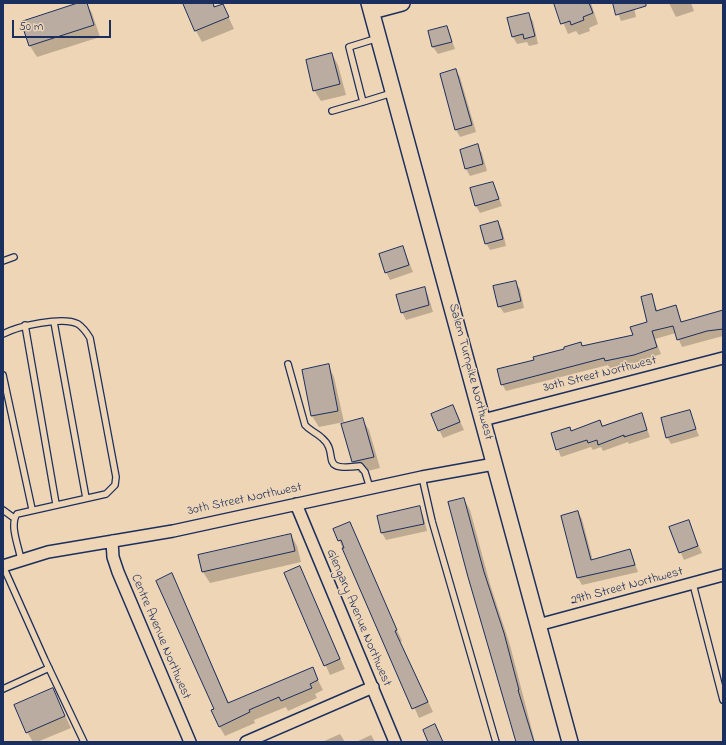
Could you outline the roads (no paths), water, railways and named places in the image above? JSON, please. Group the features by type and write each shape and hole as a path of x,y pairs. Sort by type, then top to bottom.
{"street":[{"path":"370,7 402,3"},
{"name":"Salem Turnpike Northwest","path":"370,7 570,742"},
{"name":"30th Street Northwest","path":"483,420 723,358"},
{"name":"30th Street Northwest","path":"3,566 48,552 173,531 422,477 494,464"},
{"name":"Glengary Avenue Northwest","path":"296,504 396,742"},
{"name":"Centre Avenue Northwest","path":"112,541 113,557 118,572 190,742"},
{"name":"29th Street Northwest","path":"538,624 723,575"},
{"path":"246,742 373,687"}],"lane":[{"path":"363,102 349,48 379,38"},
{"path":"332,111 394,92"},
{"path":"3,261 14,257"},
{"path":"3,334 25,325 67,321 78,324 85,330 90,338 116,477 112,490 106,494 20,512 14,518"},
{"path":"54,322 86,498"},
{"path":"25,325 56,504"},
{"path":"288,364 304,424 309,431 322,438 327,444 332,462 337,466 344,468 360,466 366,472 370,488"},
{"path":"3,375 32,509"},
{"path":"422,477 432,521 496,742"},
{"path":"3,510 14,518 21,560"},
{"path":"3,566 84,742"},
{"path":"693,584 723,700"},
{"path":"3,689 49,668"}]}
